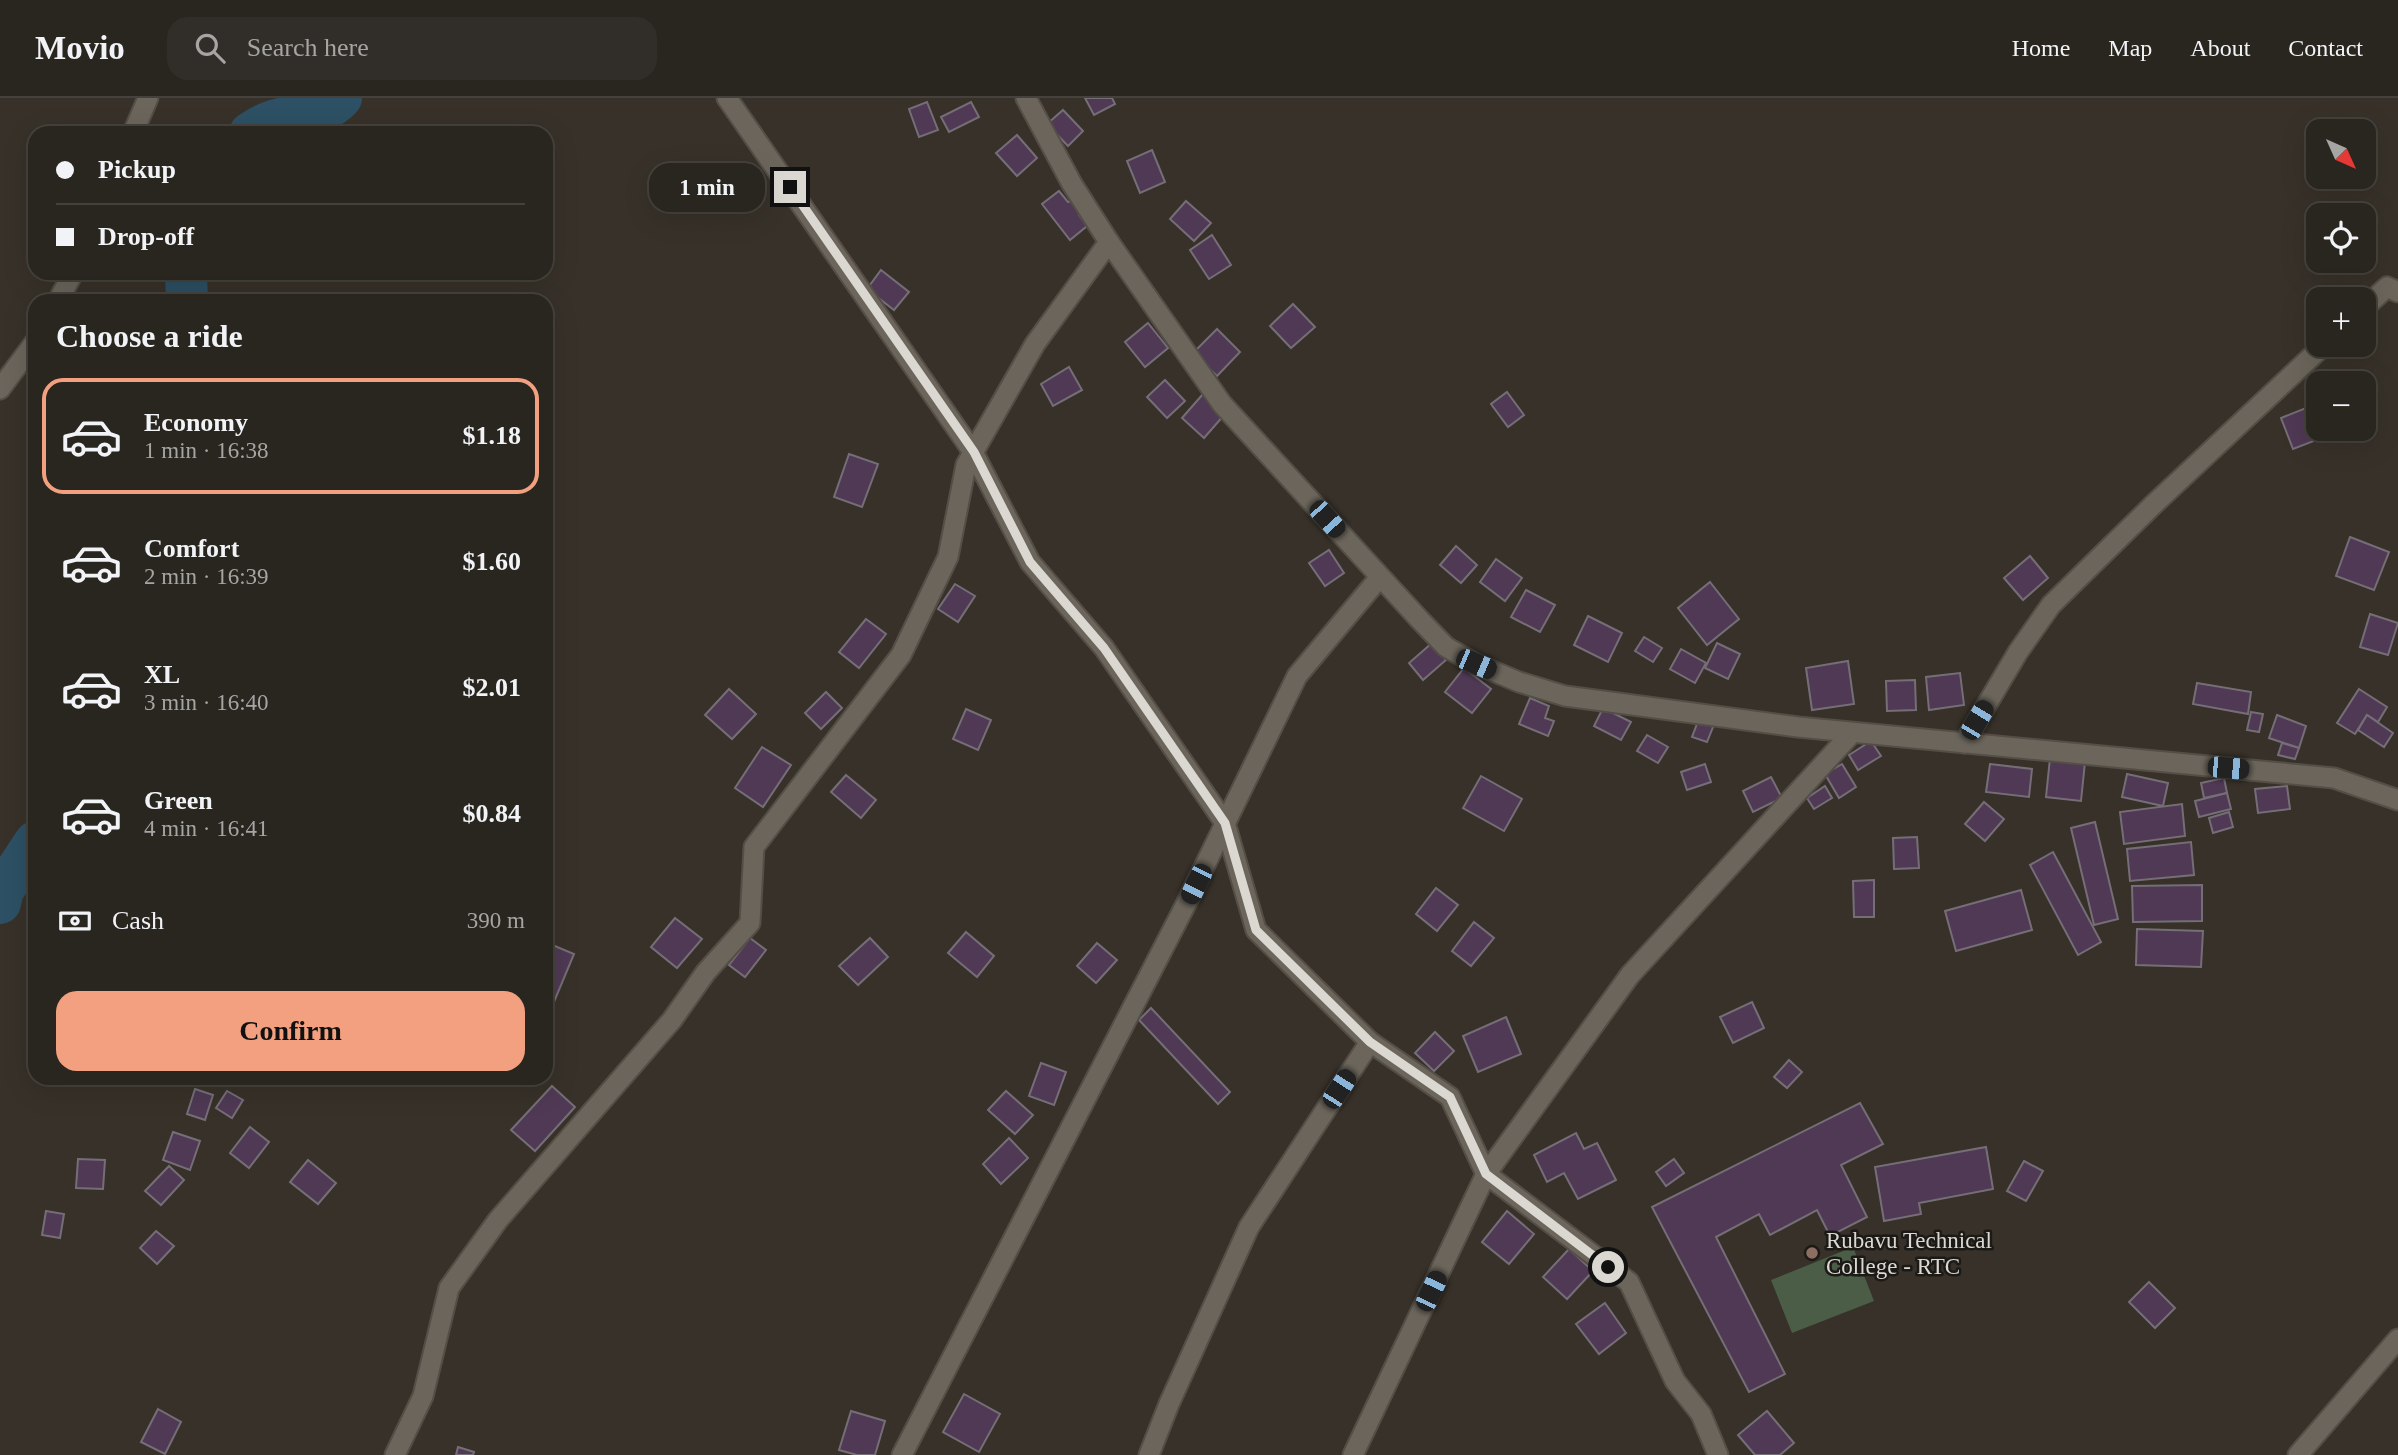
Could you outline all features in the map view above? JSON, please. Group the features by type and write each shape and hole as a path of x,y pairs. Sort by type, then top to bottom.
{"street":[{"path":"136,126 148,98"},
{"path":"727,98 974,452 1030,562 1104,648 1225,823 1256,930 1370,1042 1450,1097 1486,1174 1629,1282 1675,1381 1700,1413 1718,1455"},
{"path":"1026,98 1073,184 1109,242 1222,404 1446,646 1476,664 1519,682 1564,696 1852,733 2334,778 2398,800"},
{"path":"395,1455 423,1396 449,1288 498,1220 664,1030 706,972 750,923 754,847 901,655 948,557 966,465 1035,344 1109,242"},
{"path":"2376,296 2386,287 2398,292"},
{"path":"0,389 28,351"},
{"path":"1964,743 2018,652 2051,605 2311,357"},
{"path":"902,1455 1186,904 1297,676 1380,577"},
{"path":"1353,1455 1486,1174 1630,975 1852,733"},
{"path":"1149,1455 1169,1404 1249,1227 1370,1042"},
{"path":"2298,1455 2398,1339"}],"green space":[{"path":"1853,1247 1874,1301 1792,1333 1771,1280"}],"building":[{"path":"1085,98 1112,98 1115,104 1094,115"},
{"path":"927,102 938,130 919,137 909,109"},
{"path":"971,102 979,117 949,132 941,117"},
{"path":"1063,110 1083,131 1068,146 1047,124"},
{"path":"1017,135 1037,158 1017,176 996,153"},
{"path":"1152,150 1165,182 1140,193 1127,161"},
{"path":"1059,191 1068,202 1076,199 1084,210 1079,215 1087,226 1070,240 1042,204"},
{"path":"1186,201 1211,223 1194,241 1170,219"},
{"path":"1212,235 1231,265 1209,279 1190,250"},
{"path":"881,270 909,292 894,310 867,289"},
{"path":"1293,304 1315,327 1291,348 1270,326"},
{"path":"1148,323 1168,348 1145,367 1125,342"},
{"path":"1217,329 1240,352 1217,376 1193,353"},
{"path":"1069,367 1082,390 1053,406 1041,384"},
{"path":"1165,380 1185,401 1167,418 1147,397"},
{"path":"1507,392 1524,415 1508,427 1491,404"},
{"path":"1203,394 1225,414 1204,438 1182,418"},
{"path":"2306,408 2306,441 2314,441 2293,449 2281,418"},
{"path":"849,454 878,464 862,507 834,497"},
{"path":"2350,537 2389,552 2374,590 2336,576"},
{"path":"1456,546 1477,565 1461,583 1440,565"},
{"path":"1329,550 1344,573 1325,586 1309,563"},
{"path":"2030,556 2048,578 2023,600 2004,578"},
{"path":"1496,559 1522,578 1505,601 1480,582"},
{"path":"1710,582 1739,619 1707,645 1678,608"},
{"path":"955,584 975,596 958,622 938,609"},
{"path":"1526,590 1555,605 1540,632 1511,617"},
{"path":"2370,614 2398,623 2388,655 2360,647"},
{"path":"1588,616 1622,633 1608,662 1574,645"},
{"path":"866,619 886,634 859,668 839,652"},
{"path":"1644,637 1662,648 1653,662 1635,651"},
{"path":"1432,643 1446,660 1423,680 1409,663"},
{"path":"1717,643 1740,654 1728,679 1705,668"},
{"path":"1681,649 1706,663 1695,683 1670,669"},
{"path":"1848,661 1854,704 1812,710 1806,668"},
{"path":"1464,668 1491,689 1472,713 1445,692"},
{"path":"1960,673 1964,705 1929,710 1926,677"},
{"path":"1915,680 1916,710 1887,711 1886,681"},
{"path":"2197,683 2251,692 2248,714 2193,704"},
{"path":"729,689 756,714 732,739 705,715"},
{"path":"2359,689 2387,707 2378,722 2367,715 2355,734 2337,723"},
{"path":"826,692 842,708 821,729 805,713"},
{"path":"1530,698 1549,706 1545,718 1554,721 1548,736 1519,724"},
{"path":"1603,708 1631,722 1621,740 1594,726"},
{"path":"966,709 991,720 978,750 953,739"},
{"path":"2251,712 2263,714 2259,732 2247,730"},
{"path":"2277,715 2306,726 2299,748 2269,738"},
{"path":"2367,715 2393,733 2384,747 2358,730"},
{"path":"1700,716 1715,722 1707,742 1692,737"},
{"path":"1647,735 1668,747 1658,763 1637,751"},
{"path":"1871,741 1881,756 1858,770 1849,755"},
{"path":"2282,743 2299,748 2295,759 2278,755"},
{"path":"762,747 791,765 763,807 735,788"},
{"path":"2050,758 2085,762 2081,801 2046,797"},
{"path":"1705,764 1711,782 1687,790 1681,772"},
{"path":"1842,764 1856,787 1839,798 1825,774"},
{"path":"1990,764 2032,769 2029,797 1986,792"},
{"path":"2127,774 2168,783 2163,806 2122,797"},
{"path":"846,775 876,800 861,818 831,792"},
{"path":"1481,776 1522,799 1504,831 1463,808"},
{"path":"1771,777 1782,798 1753,812 1743,791"},
{"path":"2224,778 2227,793 2204,798 2201,783"},
{"path":"1825,786 1832,798 1814,809 1807,798"},
{"path":"2287,786 2290,809 2258,813 2255,789"},
{"path":"2227,793 2231,809 2199,817 2195,801"},
{"path":"1984,802 2004,819 1985,841 1965,824"},
{"path":"2182,804 2185,836 2124,844 2120,812"},
{"path":"2229,812 2233,827 2213,833 2209,818"},
{"path":"2095,822 2118,919 2094,925 2071,828"},
{"path":"1917,837 1919,868 1894,869 1893,838"},
{"path":"2191,842 2194,875 2130,881 2127,849"},
{"path":"2053,852 2101,942 2078,955 2030,865"},
{"path":"1874,880 1874,917 1854,917 1853,881"},
{"path":"2202,885 2202,921 2133,922 2132,886"},
{"path":"1436,888 1458,905 1437,931 1416,914"},
{"path":"2021,890 2032,930 1956,951 1945,911"},
{"path":"675,918 702,939 677,968 651,947"},
{"path":"1474,922 1494,938 1471,966 1452,951"},
{"path":"2137,929 2203,931 2201,967 2136,965"},
{"path":"966,932 994,956 977,977 948,953"},
{"path":"750,938 766,950 745,977 729,965"},
{"path":"870,938 888,957 858,985 839,966"},
{"path":"1097,943 1117,960 1096,983 1077,966"},
{"path":"553,945 574,954 553,1002"},
{"path":"1752,1002 1764,1028 1733,1043 1720,1017"},
{"path":"1151,1008 1230,1092 1218,1104 1139,1020"},
{"path":"1506,1017 1521,1054 1478,1072 1463,1036"},
{"path":"1435,1032 1454,1051 1434,1071 1415,1053"},
{"path":"1789,1060 1802,1072 1787,1088 1774,1077"},
{"path":"1041,1063 1066,1072 1054,1105 1029,1096"},
{"path":"552,1086 575,1107 535,1151 511,1130"},
{"path":"195,1089 213,1095 205,1120 187,1114"},
{"path":"227,1091 243,1100 232,1118 216,1108"},
{"path":"1006,1091 1033,1115 1015,1134 988,1110"},
{"path":"1860,1103 1883,1144 1841,1165 1867,1217 1830,1236 1817,1210 1770,1235 1759,1214 1716,1237 1785,1374 1749,1392 1652,1207"},
{"path":"250,1127 269,1142 249,1168 230,1153"},
{"path":"173,1132 200,1141 190,1170 163,1160"},
{"path":"1576,1133 1584,1149 1597,1143 1616,1180 1578,1199 1564,1173 1547,1182 1534,1155"},
{"path":"1009,1138 1028,1158 1001,1184 983,1164"},
{"path":"1986,1147 1993,1189 1919,1203 1921,1214 1884,1221 1875,1167"},
{"path":"78,1159 105,1160 103,1189 76,1188"},
{"path":"1674,1159 1684,1173 1666,1186 1656,1172"},
{"path":"308,1160 336,1183 318,1204 290,1182"},
{"path":"2024,1161 2043,1171 2026,1201 2007,1191"},
{"path":"169,1166 184,1180 161,1205 145,1191"},
{"path":"46,1211 64,1214 60,1238 42,1235"},
{"path":"1507,1211 1534,1234 1509,1264 1482,1242"},
{"path":"156,1231 174,1246 157,1264 140,1248"},
{"path":"1569,1249 1593,1271 1567,1299 1543,1277"},
{"path":"2149,1282 2175,1308 2155,1328 2129,1302"},
{"path":"1605,1303 1626,1333 1599,1354 1576,1324"},
{"path":"964,1394 1000,1414 979,1452 943,1432"},
{"path":"158,1409 181,1422 165,1454 141,1442"},
{"path":"851,1411 885,1421 875,1455 857,1455 839,1450"},
{"path":"1767,1411 1794,1443 1780,1455 1755,1455 1738,1435"},
{"path":"458,1447 474,1452 473,1455 456,1455"}],"waterway":[{"path":"263,126 279,119 326,109 341,98"},
{"path":"186,280 187,294"},
{"path":"0,903 3,890 28,852"}],"place":[{"name":"Rubavu Technical College - RTC","path":"1812,1253"}],"route":[{"path":"790,187 974,452 1030,562 1104,648 1225,823 1256,930 1370,1042 1450,1097 1486,1174 1608,1267"}]}
